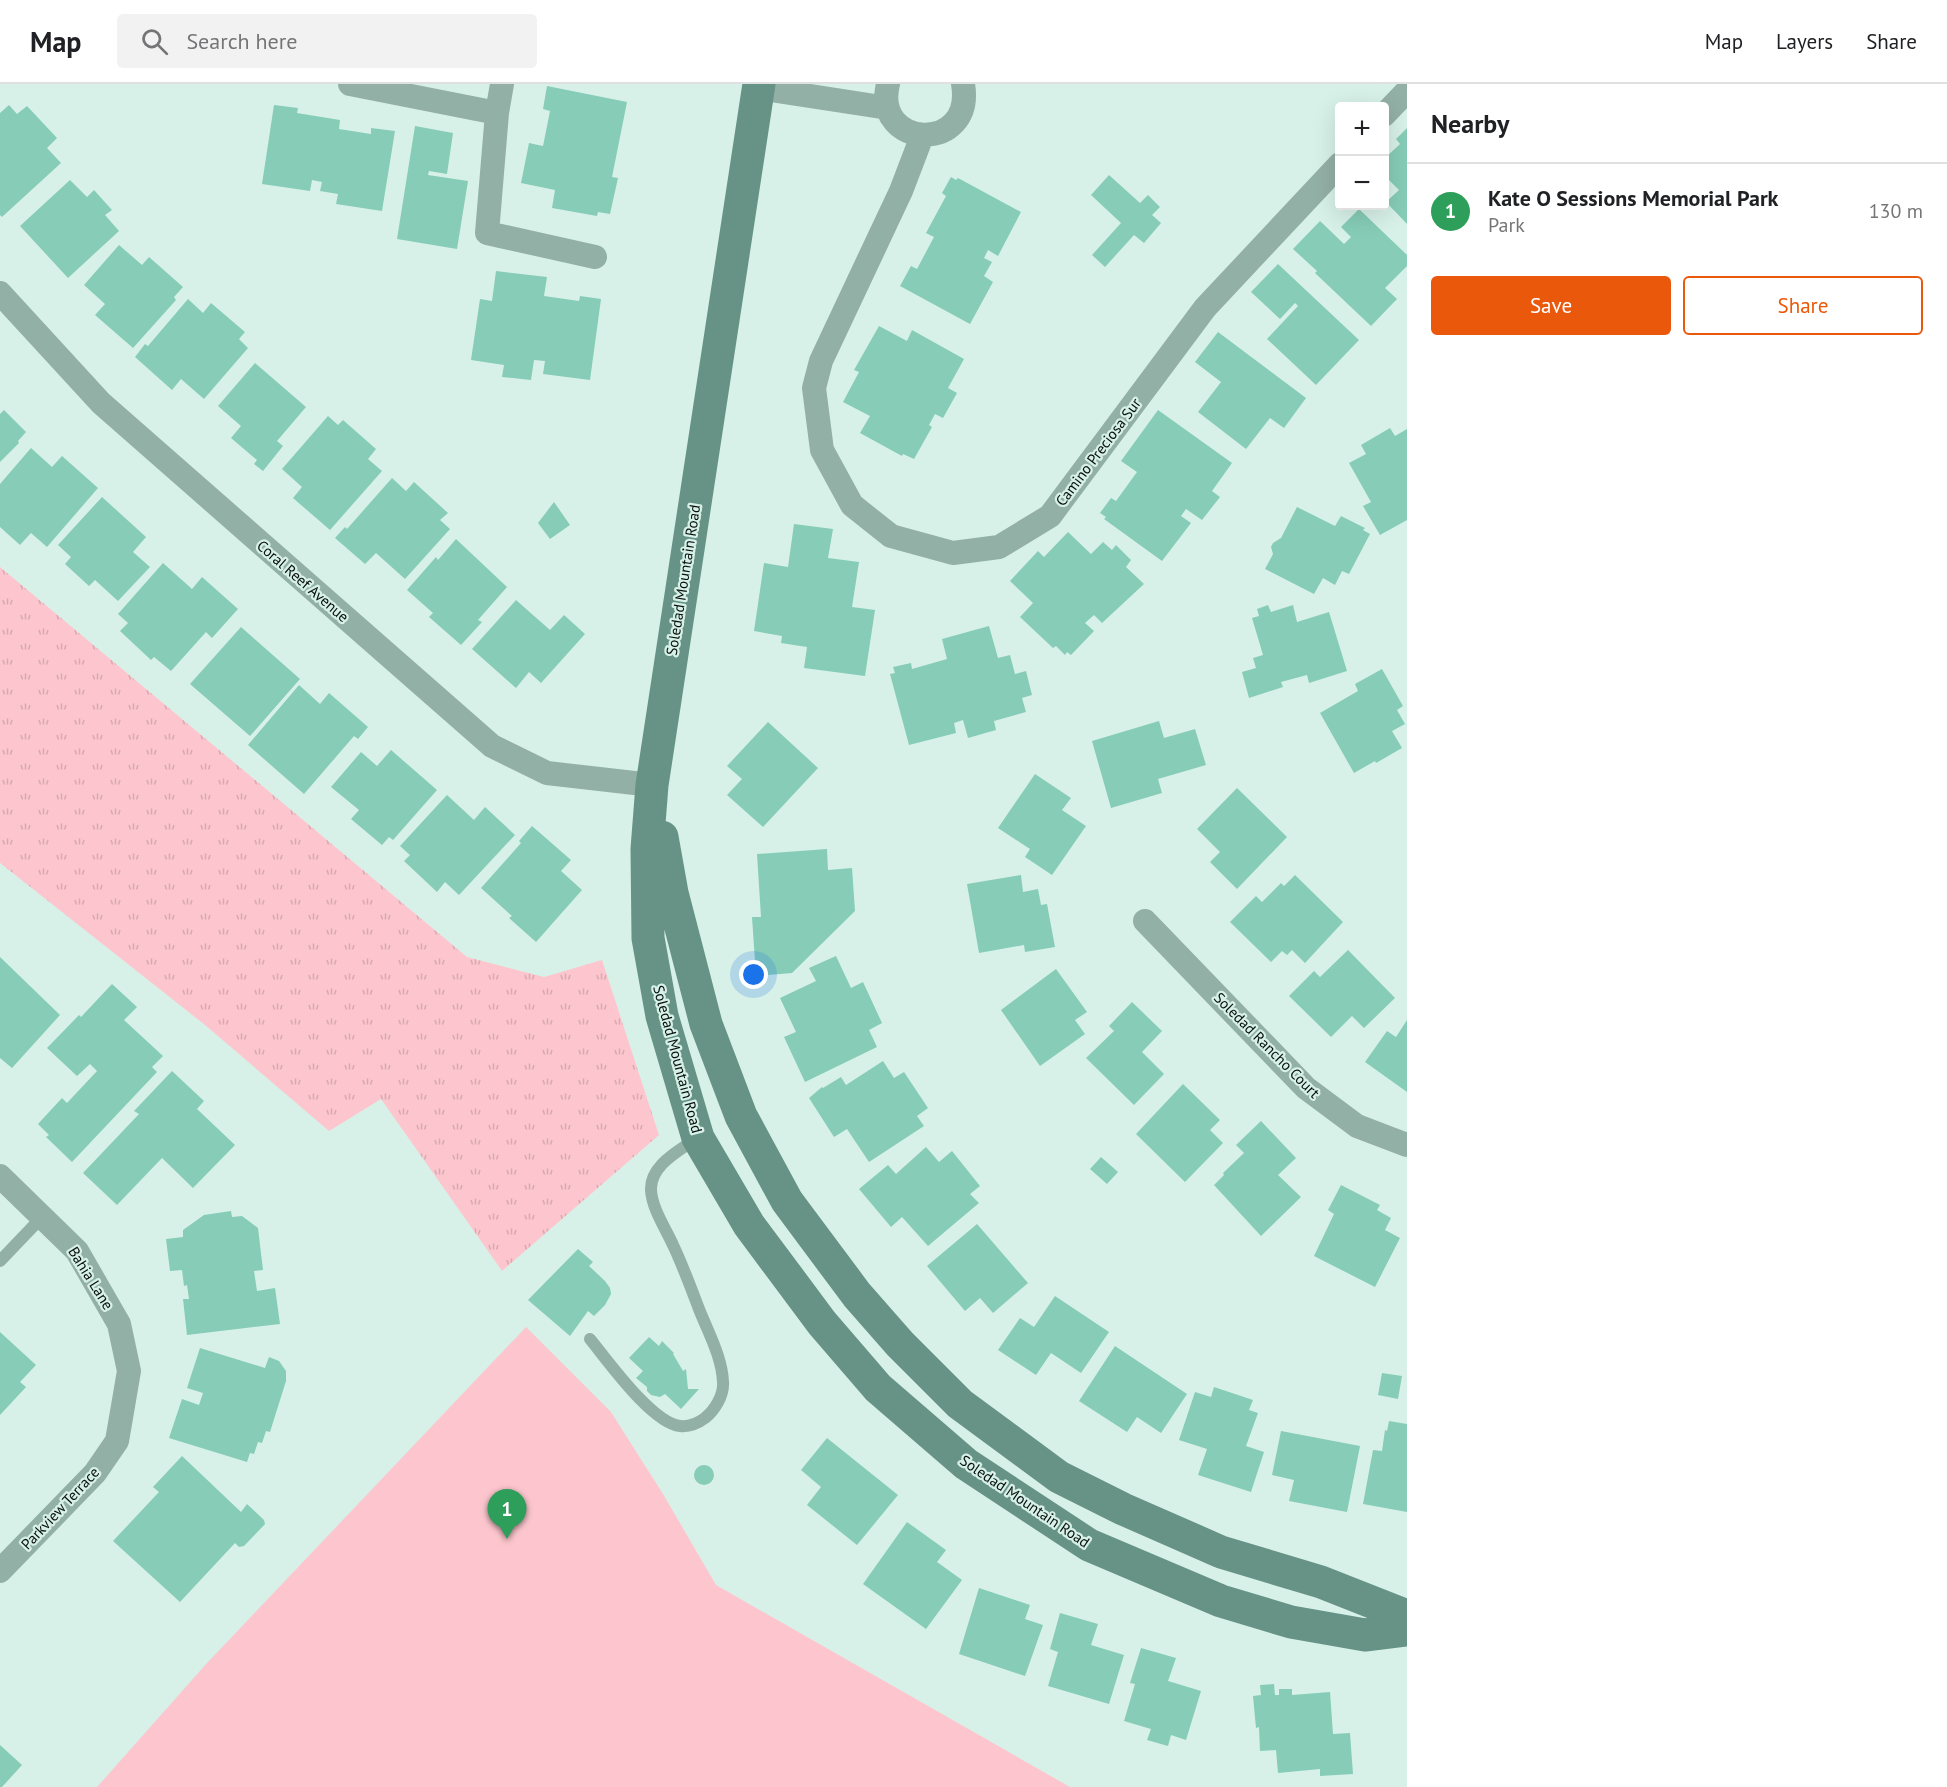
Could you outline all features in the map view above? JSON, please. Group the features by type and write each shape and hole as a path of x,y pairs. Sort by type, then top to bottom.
{"main road":[{"name":"Soledad Mountain Road","path":"759,86 652,785 647,849 648,938 663,1016 698,1138 749,1225 822,1323 878,1388 966,1464 1089,1545 1221,1600 1291,1622 1365,1635 1407,1630"},
{"path":"652,785 672,893 705,1024 741,1116 787,1201 857,1295 900,1344 960,1404 1059,1477 1123,1509 1221,1552 1321,1582 1407,1616"}],"street":[{"path":"350,84 497,113"},
{"path":"502,84 497,113 487,234 595,257"},
{"path":"888,84 886,92 891,116 899,126 910,133 922,136 934,135 946,130 956,122 963,110 965,97 963,84"},
{"path":"759,86 888,108"},
{"path":"1389,111 1407,92"},
{"name":"Camino Preciosa Sur","path":"922,136 901,191 821,361 814,388 822,450 852,505 891,536 953,553 999,547 1050,516 1205,308 1335,169"},
{"name":"Coral Reef Avenue","path":"0,293 101,403 492,746 547,772 652,785"},
{"name":"Soledad Rancho Court","path":"1145,921 1306,1088 1357,1126 1407,1145"},
{"name":"Bahia Lane","path":"0,1176 77,1251 119,1324 129,1371"},
{"name":"Parkview Terrace","path":"0,1571 95,1473 117,1441 129,1371"}],"lane":[{"path":"590,1338 619,1376 655,1414 668,1424 682,1427 696,1425 709,1415 718,1402 723,1384 716,1352 656,1209 651,1191 653,1175 665,1161 698,1138"},
{"path":"0,1261 43,1216"}],"green space":[{"path":"0,567 467,957 544,977 602,960 659,1135 502,1271 381,1099 329,1131 205,1025 0,863"},
{"path":"526,1327 611,1412 663,1494 716,1585 1070,1787 97,1787 207,1663"}],"building":[{"path":"547,86 627,102 612,177 618,178 610,214 598,212 597,216 552,208 555,190 521,183 529,143 543,146 550,111 543,109"},
{"path":"9,105 17,114 27,106 57,138 47,148 61,163 2,217 0,215 0,113"},
{"path":"274,105 298,108 297,113 340,120 339,129 371,134 371,128 395,131 382,211 336,204 338,194 320,191 322,182 312,180 310,191 262,184"},
{"path":"415,126 453,133 447,174 429,171 428,175 468,181 457,249 397,239"},
{"path":"1407,128 1407,224 1389,205 1389,199 1399,190 1389,180 1389,154 1400,144 1396,139"},
{"path":"1109,175 1140,203 1148,195 1160,207 1152,215 1161,223 1144,243 1134,235 1105,267 1092,255 1121,223 1091,195"},
{"path":"951,177 956,180 958,178 1021,212 998,256 988,250 984,258 992,262 984,276 993,282 970,324 900,286 911,266 917,269 934,237 926,233 946,196 942,193"},
{"path":"70,180 87,197 94,190 112,210 105,215 119,231 68,278 20,226"},
{"path":"1360,210 1407,255 1407,266 1385,288 1397,299 1371,326 1293,249 1320,221 1344,244 1351,237 1341,227"},
{"path":"119,245 142,265 149,257 183,287 174,297 176,300 133,348 95,315 105,304 84,285"},
{"path":"1278,264 1359,340 1316,385 1267,339 1298,306 1295,303 1280,319 1251,292"},
{"path":"496,271 547,277 544,296 579,301 580,296 601,299 590,380 543,374 545,361 534,360 531,380 502,377 504,365 471,360 480,299 492,301"},
{"path":"188,299 203,313 211,303 245,332 239,339 248,348 204,399 181,379 172,390 135,357 145,344 148,346"},
{"path":"879,326 907,341 912,330 964,359 948,388 957,393 943,418 935,414 929,425 932,427 914,459 903,454 902,456 860,433 870,416 843,402 859,372 854,370"},
{"path":"1218,332 1306,398 1284,428 1270,418 1246,449 1198,412 1221,382 1195,362"},
{"path":"255,363 306,407 277,441 283,446 263,471 254,464 257,460 231,438 241,426 218,406"},
{"path":"4,410 26,432 18,441 19,443 0,462 0,414"},
{"path":"1158,410 1232,463 1212,491 1220,497 1202,520 1186,509 1181,516 1191,523 1162,561 1104,519 1106,517 1100,513 1111,498 1116,501 1137,472 1121,461"},
{"path":"328,416 338,425 343,420 376,449 368,459 382,471 330,530 293,498 302,487 282,469"},
{"path":"1390,428 1395,436 1407,429 1407,520 1380,535 1363,506 1371,502 1349,463 1366,454 1361,445"},
{"path":"31,448 52,467 62,456 98,488 47,547 31,533 20,545 0,527 0,484"},
{"path":"392,478 406,491 414,482 448,513 440,520 450,529 405,579 376,553 365,564 335,538 345,527 347,529"},
{"path":"102,497 146,537 133,552 150,567 118,601 95,580 89,586 65,564 71,557 58,545"},
{"path":"554,502 570,525 550,539 538,523"},
{"path":"1297,507 1335,526 1341,516 1365,528 1363,530 1370,534 1349,574 1342,571 1335,585 1323,578 1314,594 1265,569 1273,554 1271,547 1273,543 1281,538"},
{"path":"794,524 833,529 828,558 859,562 852,607 875,610 865,676 804,668 807,647 781,643 782,636 754,631 764,563 788,567"},
{"path":"1068,532 1091,554 1103,542 1112,550 1116,545 1131,560 1126,567 1144,584 1102,623 1094,615 1085,623 1094,631 1071,655 1067,652 1065,655 1056,646 1053,648 1020,617 1033,603 1010,581 1038,551 1044,557"},
{"path":"456,539 507,587 478,620 482,622 461,645 429,617 433,613 407,590 436,557 438,560"},
{"path":"163,563 192,589 202,577 238,609 212,638 206,632 171,671 154,657 151,660 120,631 128,623 118,614"},
{"path":"516,600 550,630 564,615 585,634 541,683 529,672 516,688 472,649"},
{"path":"1268,605 1271,612 1293,605 1297,622 1329,612 1347,671 1309,683 1307,675 1281,682 1283,687 1249,698 1242,672 1256,668 1253,658 1263,655 1252,618 1259,616 1257,609"},
{"path":"989,626 998,658 1010,655 1015,674 1026,671 1032,695 1022,698 1026,712 994,721 996,730 968,738 963,720 954,723 956,733 909,745 890,674 895,673 893,667 911,663 912,669 947,659 942,639"},
{"path":"241,627 300,679 250,736 190,684"},
{"path":"1382,669 1403,706 1397,710 1405,724 1392,731 1402,748 1354,773 1320,713 1358,691 1355,684"},
{"path":"299,685 320,704 329,693 368,727 358,739 354,736 304,794 248,745"},
{"path":"1159,721 1164,738 1195,729 1206,765 1158,779 1162,793 1111,808 1092,741"},
{"path":"768,722 818,768 763,827 727,795 742,779 727,766"},
{"path":"391,750 437,790 393,840 389,837 382,845 351,819 359,810 331,787 361,752 377,766"},
{"path":"1035,774 1071,798 1062,810 1086,826 1052,875 1025,857 1030,849 998,828"},
{"path":"1237,788 1287,837 1237,889 1210,862 1220,852 1197,829"},
{"path":"447,795 474,820 485,807 515,835 459,895 445,882 437,892 404,861 410,855 400,846"},
{"path":"532,826 571,860 561,871 582,890 536,942 481,888 521,843 519,841"},
{"path":"827,849 828,870 852,868 855,911 792,973 756,976 752,917 761,917 757,854"},
{"path":"1021,875 1023,892 1038,889 1041,905 1047,904 1055,947 1025,952 1024,945 979,953 967,884"},
{"path":"1295,875 1343,922 1305,963 1292,950 1287,955 1282,951 1271,962 1230,922 1256,896 1262,902 1281,883 1284,886"},
{"path":"1348,950 1395,998 1364,1028 1352,1016 1331,1037 1289,996 1314,971 1320,977"},
{"path":"836,956 851,988 863,982 882,1023 869,1030 877,1047 805,1082 784,1037 796,1032 780,998 816,981 809,968"},
{"path":"0,957 60,1015 12,1068 0,1058"},
{"path":"1056,969 1087,1012 1075,1020 1085,1034 1040,1066 1001,1010"},
{"path":"112,984 137,1007 124,1020 163,1056 152,1067 157,1072 72,1162 46,1137 49,1135 38,1124 62,1098 67,1103 97,1071 90,1064 77,1076 47,1048"},
{"path":"1132,1002 1162,1031 1142,1052 1164,1074 1134,1105 1086,1058 1114,1031 1109,1026"},
{"path":"1407,1020 1407,1092 1365,1062 1387,1031 1396,1037"},
{"path":"883,1061 894,1078 904,1072 928,1108 917,1116 924,1126 869,1162 847,1129 834,1137 809,1098 822,1087 841,1077 846,1085"},
{"path":"172,1071 204,1101 197,1109 235,1145 193,1188 162,1158 117,1205 83,1173 139,1114 134,1111"},
{"path":"1183,1084 1220,1120 1210,1130 1223,1143 1185,1182 1136,1134"},
{"path":"1261,1121 1296,1158 1278,1175 1301,1197 1261,1236 1214,1185 1244,1153 1236,1145"},
{"path":"926,1147 939,1162 952,1151 980,1186 970,1194 979,1203 928,1246 902,1217 891,1227 859,1189 888,1165 896,1174"},
{"path":"1101,1157 1118,1172 1107,1184 1090,1169"},
{"path":"1341,1185 1380,1205 1377,1210 1391,1218 1385,1230 1400,1238 1375,1287 1314,1256 1334,1214 1328,1210"},
{"path":"231,1211 232,1217 242,1216 258,1228 263,1270 254,1271 257,1291 275,1288 280,1324 187,1335 183,1299 189,1299 187,1285 184,1286 182,1270 170,1271 166,1239 183,1237 183,1230 204,1215"},
{"path":"977,1224 1028,1283 993,1313 980,1298 965,1311 927,1266"},
{"path":"578,1249 593,1262 589,1266 605,1281 611,1294 605,1305 594,1316 588,1311 570,1336 528,1300"},
{"path":"1055,1296 1109,1332 1081,1373 1051,1353 1036,1375 998,1350 1020,1318 1034,1327"},
{"path":"0,1332 36,1365 20,1382 26,1387 0,1415"},
{"path":"649,1337 659,1346 662,1341 674,1353 683,1371 686,1369 688,1389 699,1389 681,1409 665,1394 660,1397 651,1395 647,1387 636,1378 643,1371 629,1358"},
{"path":"1115,1346 1187,1394 1161,1433 1137,1417 1127,1432 1079,1401"},
{"path":"200,1348 265,1368 269,1357 279,1361 286,1371 286,1381 270,1432 266,1431 262,1443 258,1442 254,1454 250,1453 247,1462 169,1438 182,1399 199,1405 203,1393 187,1388"},
{"path":"1382,1373 1402,1376 1398,1399 1378,1395"},
{"path":"1214,1387 1253,1400 1249,1410 1258,1413 1246,1446 1264,1452 1251,1492 1198,1475 1207,1449 1179,1440 1195,1392 1211,1397"},
{"path":"1389,1421 1407,1424 1407,1512 1363,1504 1373,1450 1382,1451 1385,1430 1387,1431"},
{"path":"1281,1431 1360,1446 1347,1512 1289,1501 1294,1480 1272,1475"},
{"path":"827,1438 898,1495 857,1545 807,1505 821,1487 801,1470"},
{"path":"182,1456 241,1512 247,1504 264,1520 265,1524 244,1546 239,1547 235,1543 180,1602 113,1541 159,1492 153,1487"},
{"path":"700,1465 708,1465 714,1471 714,1479 708,1485 700,1485 694,1479 694,1471"},
{"path":"907,1522 946,1550 937,1562 962,1580 926,1629 863,1584"},
{"path":"979,1588 1030,1605 1025,1619 1043,1625 1025,1676 959,1654"},
{"path":"1060,1613 1098,1624 1091,1645 1124,1655 1109,1704 1048,1686 1058,1652 1050,1649"},
{"path":"1141,1648 1176,1658 1168,1681 1201,1691 1186,1740 1171,1735 1168,1746 1147,1740 1151,1729 1124,1721 1135,1684 1130,1683"},
{"path":"1274,1684 1275,1695 1279,1695 1279,1689 1292,1689 1292,1695 1330,1692 1333,1734 1350,1733 1353,1774 1320,1776 1320,1769 1278,1773 1276,1750 1260,1751 1259,1727 1256,1728 1253,1696 1261,1695 1260,1685"},
{"path":"0,1745 22,1765 2,1787 0,1787"}],"place":[{"name":"Kate O Sessions Memorial Park","path":"507,1539"}]}
